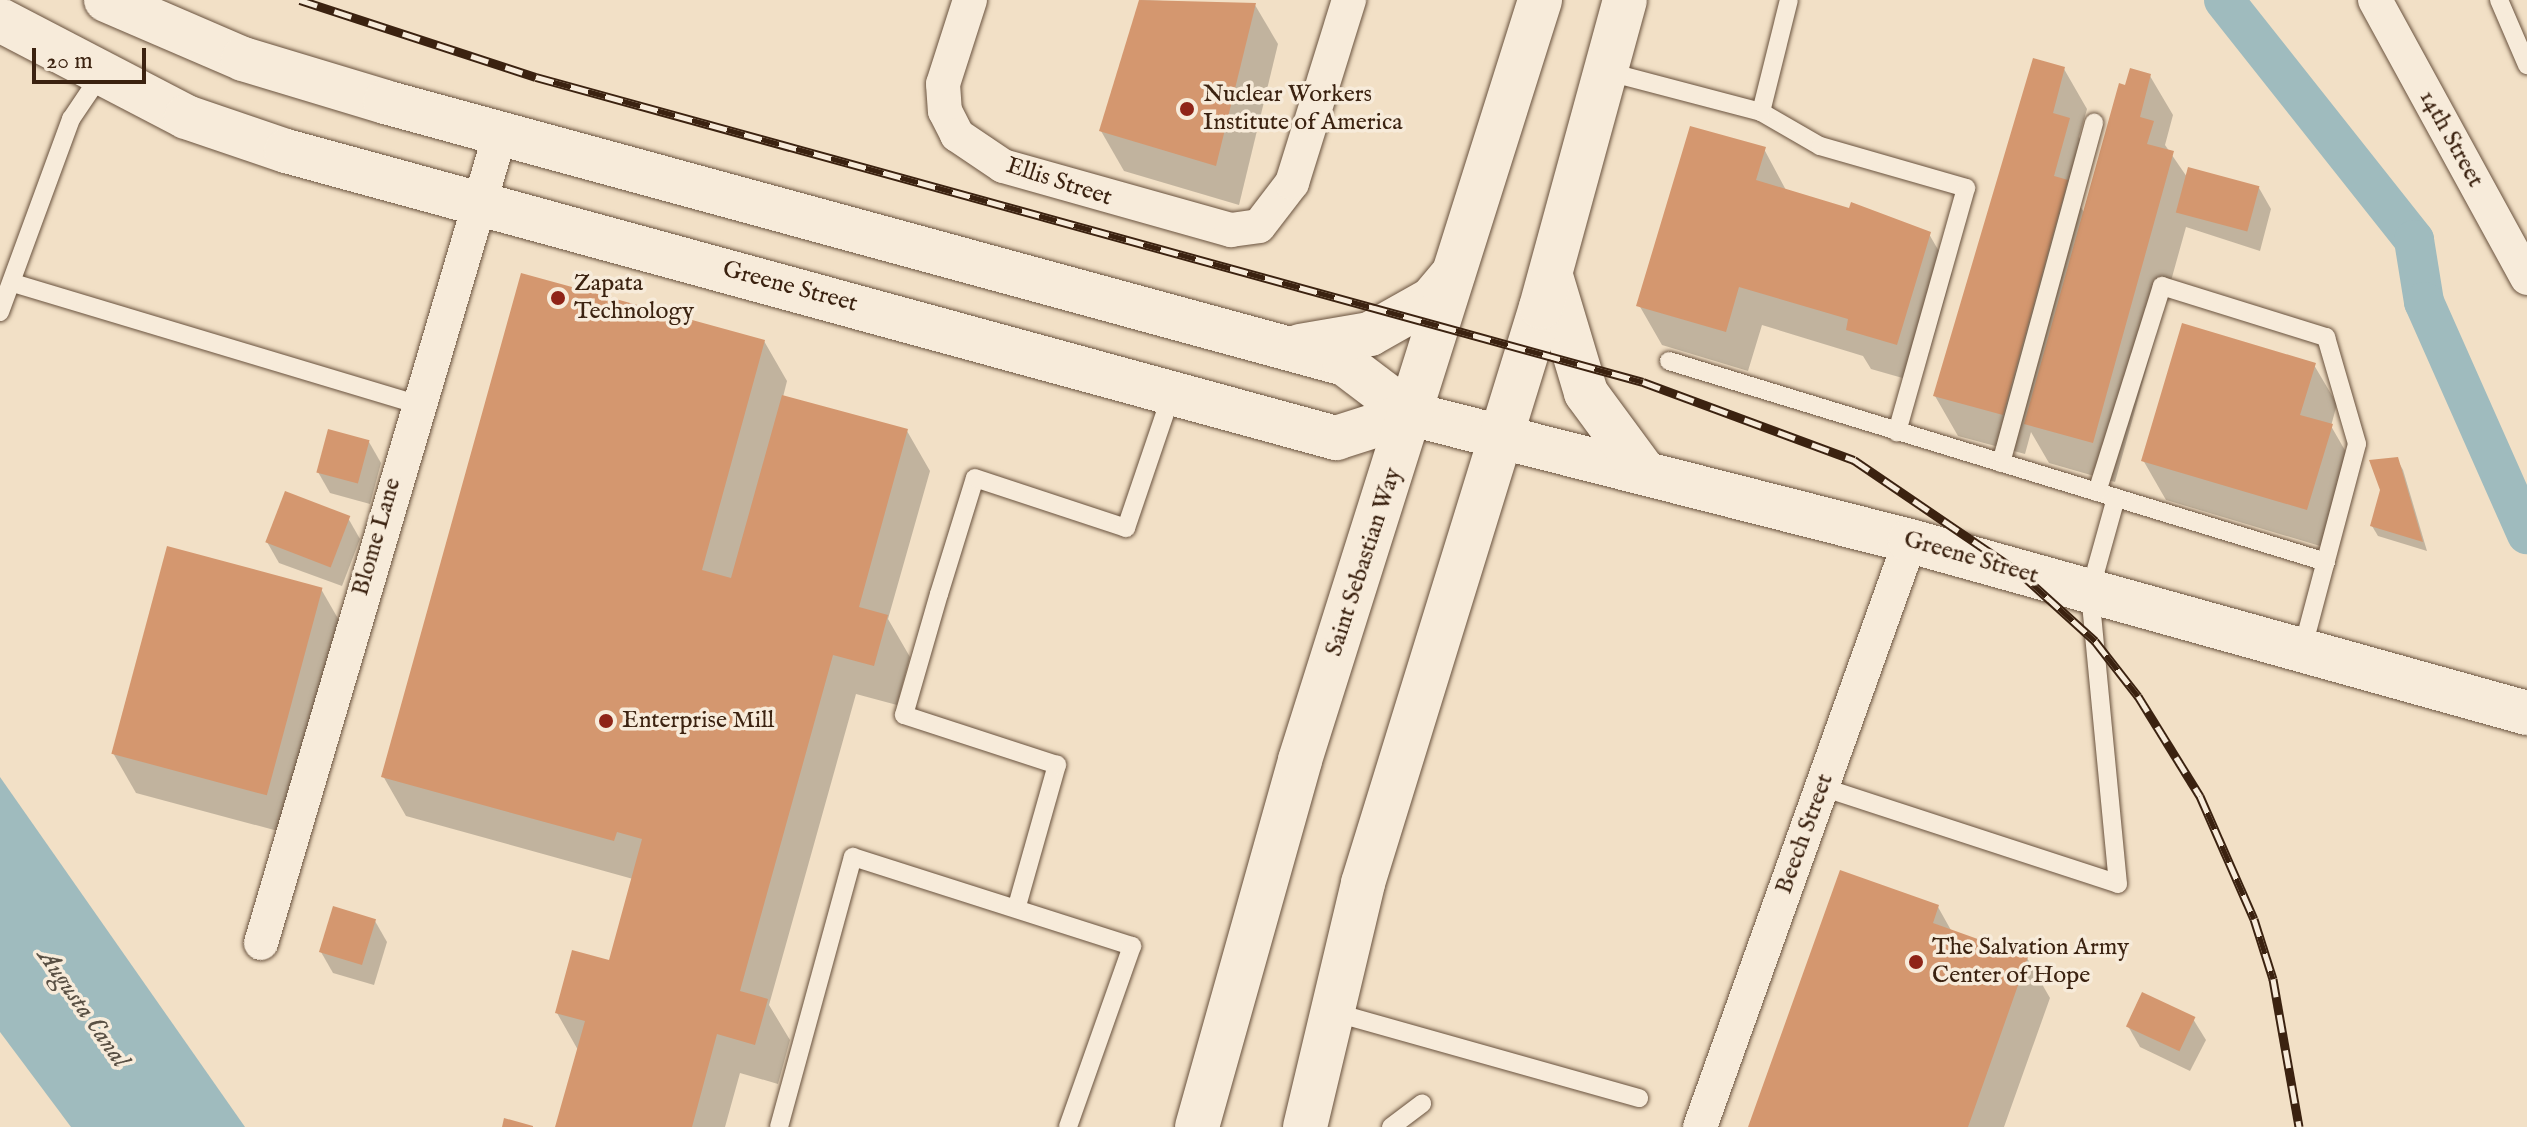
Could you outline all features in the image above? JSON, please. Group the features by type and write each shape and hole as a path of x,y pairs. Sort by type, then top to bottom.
{"main road":[{"name":"Greene Street","path":"106,0 243,59 500,134 1345,364 1411,414 1910,541 2527,713"},
{"name":"Saint Sebastian Way","path":"1197,1127 1300,760 1540,0"},
{"path":"1305,1127 1363,883 1550,272 1625,0"},
{"name":"Greene Street","path":"0,20 100,76 286,151 1336,438 1411,414"},
{"path":"1269,343 1292,347 1370,334 1432,299 1455,272"},
{"path":"1550,272 1586,393 1645,473"}],"street":[{"name":"Ellis Street","path":"970,0 944,98 957,135 981,154 1198,225 1259,226 1292,183 1349,0"},
{"name":"14th Street","path":"2380,2 2527,278"},
{"name":"Blome Lane","path":"261,943 416,404 500,134"},
{"name":"Beech Street","path":"1700,1127 1910,541"}],"lane":[{"path":"1761,112 1789,0"},
{"path":"2499,0 2527,65"},
{"path":"1605,71 1761,112 1820,146 1966,188 1897,432"},
{"path":"0,312 71,119 100,76"},
{"path":"2001,463 2094,122"},
{"path":"13,283 416,404"},
{"path":"2097,492 2162,286 2326,337 2357,444 2302,650"},
{"path":"1669,361 2326,562"},
{"path":"1017,906 1057,765 904,715 939,594 975,478 1126,528 1173,391"},
{"path":"1822,787 2118,884 2090,591 2116,498"},
{"path":"779,1127 853,857 1017,906 1132,946 1068,1127"},
{"path":"1333,1012 1639,1098"},
{"path":"1391,1127 1422,1104"}],"water":[{"name":"Augusta Canal","path":"0,777 245,1127 71,1127 0,1032"}],"building":[{"path":"1139,0 1256,3 1216,166 1099,131"},
{"path":"2033,58 2065,67 2053,113 2070,118 2054,176 2068,180 2003,415 1933,396"},
{"path":"2130,68 2151,74 2140,117 2154,121 2147,144 2174,151 2093,443 2024,424 2119,83 2125,85"},
{"path":"1690,126 1766,147 1756,180 1849,208 1851,202 1931,232 1897,345 1846,330 1848,319 1739,287 1726,332 1636,306"},
{"path":"2188,167 2259,186 2247,232 2176,212"},
{"name":"Enterprise Mill","path":"521,273 765,340 702,570 731,578 782,395 908,429 859,607 888,615 874,666 833,655 740,991 768,999 755,1045 717,1034 692,1127 555,1127 585,1021 555,1013 572,950 609,960 642,839 617,832 614,841 381,777"},
{"path":"2182,323 2316,363 2300,415 2333,424 2307,510 2141,461"},
{"path":"328,429 370,440 358,484 316,472"},
{"path":"2398,457 2423,542 2370,526 2380,490 2369,460"},
{"path":"285,491 350,516 331,567 265,542"},
{"path":"167,546 323,588 267,795 111,754"},
{"path":"1840,870 1939,905 1933,923 2028,957 1968,1127 1748,1127"},
{"path":"333,906 376,919 362,965 319,952"},
{"path":"2142,992 2195,1017 2179,1051 2126,1026"},
{"path":"504,1118 533,1126 533,1127 502,1127"}],"waterway":[{"path":"2224,0 2414,240 2424,302 2527,534"}],"railway":[{"path":"300,0 536,77 1643,382 1854,460 2019,572 2095,641 2138,696 2200,796 2254,919 2273,979 2299,1127"}],"place":[{"name":"Nuclear Workers Institute of America","path":"1187,109"},
{"name":"Zapata Technology","path":"558,298"},
{"name":"Enterprise Mill","path":"606,721"},
{"name":"The Salvation Army Center of Hope","path":"1916,962"}]}
